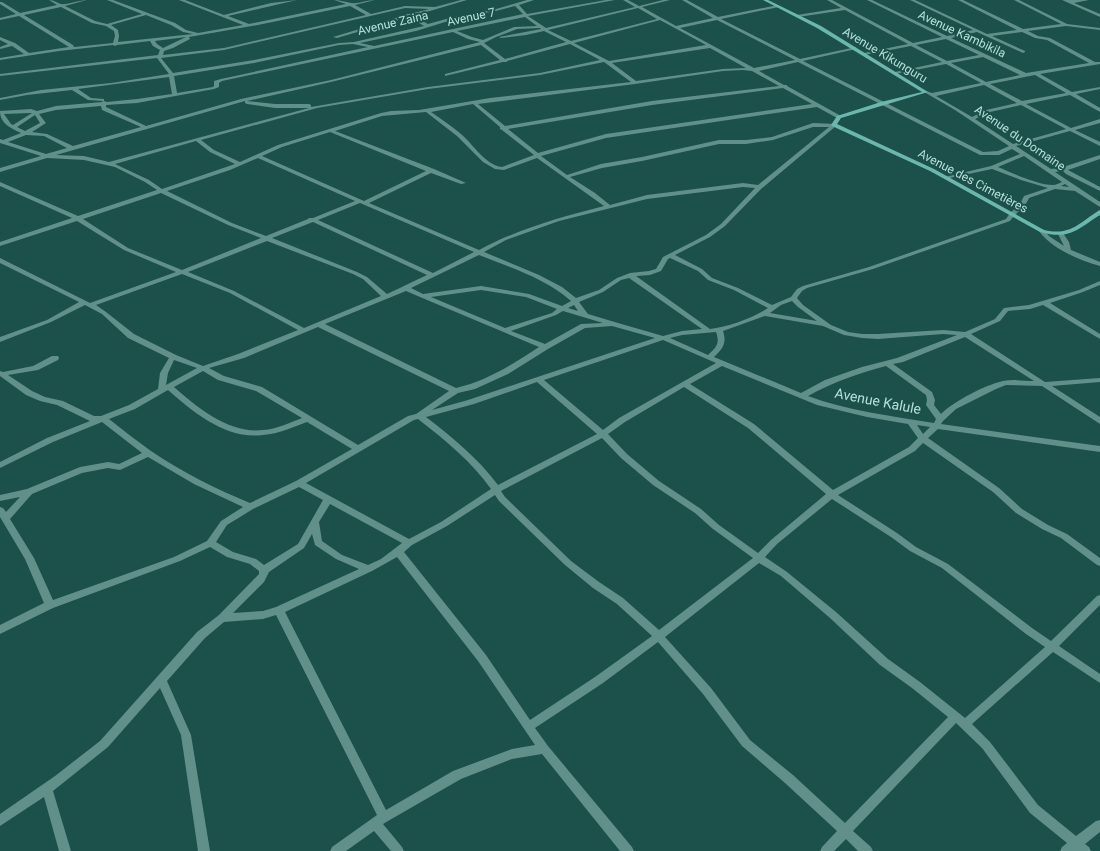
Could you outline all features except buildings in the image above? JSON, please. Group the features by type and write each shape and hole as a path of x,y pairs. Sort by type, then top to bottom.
{"street":[{"path":"50,0 94,22 107,25 117,33 115,45"},
{"path":"0,19 86,0"},
{"path":"109,0 147,14 186,31 201,34"},
{"path":"183,0 247,26"},
{"path":"224,16 271,4 295,0"},
{"path":"336,0 350,4 370,15"},
{"path":"0,59 27,54 152,40 182,39 193,35 247,26 373,0"},
{"path":"335,37 465,0"},
{"path":"507,0 521,3"},
{"name":"Avenue Zaina","path":"0,99 35,92 248,63 339,44 353,43 532,0"},
{"name":"Avenue 7","path":"35,113 71,106 137,101 214,88 217,86 216,82 221,80 375,49 526,15 613,0"},
{"path":"506,330 546,317 563,309 575,301 592,296 630,275 650,273 659,270 666,258 670,255 708,236 723,225 759,188 834,125 839,117 757,70 625,0"},
{"path":"0,170 145,127 240,101 331,81 542,28 638,8 668,0"},
{"path":"684,0 799,61 982,154 999,153 1013,146 1100,121"},
{"name":"Avenue Kikunguru","path":"765,0 798,16 866,54 929,94"},
{"path":"829,0 1100,144"},
{"name":"Avenue Kambikila","path":"869,0 945,38 1025,75"},
{"path":"912,0 1023,52"},
{"path":"960,0 1023,31 1037,37 1048,39 1100,67"},
{"path":"1016,0 1066,25"},
{"path":"1064,0 1100,16"},
{"path":"1069,2 1087,0"},
{"path":"1,3 19,15 52,33 71,46 72,49"},
{"path":"516,4 528,18 542,28 607,61 635,83"},
{"path":"676,27 778,6"},
{"path":"0,75 185,55 249,44 405,7 434,8"},
{"path":"798,16 844,8"},
{"path":"107,25 147,14"},
{"path":"408,15 428,26"},
{"path":"447,75 661,19"},
{"path":"986,35 1066,25 1100,29"},
{"path":"482,43 494,36 516,28 542,28"},
{"path":"454,31 482,43 504,61"},
{"path":"866,54 978,31"},
{"path":"0,38 21,49 27,54"},
{"path":"182,39 182,48 185,55"},
{"path":"152,40 155,45 162,50 171,48 182,39"},
{"path":"353,43 375,49"},
{"path":"0,48 12,44"},
{"path":"109,164 277,117 327,105 428,88 553,71 607,61 711,46"},
{"path":"0,244 240,164 280,146 391,113 427,111 474,103 635,83 723,70 757,70 854,48"},
{"path":"162,50 160,58 171,74 175,94"},
{"path":"897,73 984,56"},
{"path":"929,94 986,84 1035,73 1100,63"},
{"path":"34,72 34,79"},
{"path":"1035,73 1071,92 1100,110"},
{"path":"502,128 652,103 785,86"},
{"path":"73,88 90,99 105,103 103,107 104,109 145,127"},
{"path":"971,119 988,111 1071,92 1100,88"},
{"name":"Avenue Kikunguru","path":"839,117 883,103 929,94"},
{"name":"Avenue du Domaine","path":"929,94 957,109 1100,205"},
{"path":"240,101 275,106 327,105"},
{"path":"474,103 502,128 537,155 566,177 592,193 609,207"},
{"path":"427,111 461,137 485,160 498,169 502,169 537,155 606,136 818,105"},
{"path":"3,143 24,133 42,125 35,113 25,110 1,113 6,122 24,133 45,135 72,148"},
{"path":"14,127 35,113"},
{"path":"566,177 600,166 642,159 719,142 746,142 773,138 813,125 834,125"},
{"name":"Avenue des Cimetières","path":"834,125 920,164 947,178 1010,217 1022,220 1042,231 1061,234"},
{"path":"330,131 463,183"},
{"path":"197,139 212,151 240,164"},
{"path":"3,143 47,156 80,158 125,169 162,191 265,238 355,273 365,278 385,296"},
{"path":"947,178 992,167 1024,154"},
{"path":"258,156 478,252 537,276 560,288 575,301 586,315 588,325"},
{"path":"1051,171 1064,169 1099,158"},
{"path":"992,167 1026,181 1052,188 1079,191 1100,196"},
{"path":"1064,169 1068,173 1100,189"},
{"path":"0,340 87,304 182,272 311,220 363,202 432,170"},
{"path":"0,630 50,605 177,559 210,543 224,523 250,507 299,483 359,449 398,424 419,415 471,402 663,338 682,333 719,330 730,327 764,314 772,308 794,298 799,290 805,287 871,268 1010,217 1023,205 1026,197 1066,182"},
{"path":"0,184 79,218 116,243 232,292 302,330"},
{"path":"0,465 50,440 132,407 203,368 241,356 385,296 408,288 410,285 504,239 530,229 647,197 749,185 759,188"},
{"path":"1068,250 1066,242 1061,234 1075,230 1100,212"},
{"path":"311,220 433,275"},
{"path":"1042,231 1049,239 1068,250 1100,264"},
{"path":"670,255 700,270 710,279 736,289 772,308"},
{"path":"0,260 104,313 131,336 173,357 203,368 222,378 259,389 359,449"},
{"path":"630,275 709,331"},
{"path":"801,396 828,382 942,344 998,320 1006,309 1030,307 1081,291 1100,283"},
{"path":"408,288 409,290 422,296 545,346"},
{"path":"422,296 481,288 527,295 563,309 615,325"},
{"path":"794,298 802,308 815,315 824,324"},
{"path":"1043,302 1100,337"},
{"path":"764,314 824,324 836,330 851,334 888,337 925,332 965,334 1045,384 1100,422"},
{"path":"318,324 455,391"},
{"path":"419,415 445,396 455,391 472,387 505,372 545,346 588,325 615,325"},
{"name":"Avenue Kalule","path":"615,325 663,338 801,396 839,408 910,421 938,422 1100,449"},
{"path":"710,358 722,346 723,341 719,330"},
{"path":"173,357 163,373 161,381 166,389 201,413 221,424 244,432 260,434 274,431 309,418"},
{"path":"1,373 35,368 55,358"},
{"path":"222,618 263,615 279,610 369,569 398,552 409,543 444,524 496,488 603,434 622,420 721,363"},
{"path":"887,363 928,394 931,400 930,405 938,422"},
{"path":"1,373 29,393 60,404 93,419 104,419 175,470 250,507"},
{"path":"539,380 603,434 624,456 656,483 698,511 716,527 784,574 884,662 916,685 964,724 986,746 1034,809 1075,849 1100,825"},
{"path":"529,726 599,680 659,636 759,558 774,542 831,495 906,453 923,439 953,407 998,385 1045,384 1100,380"},
{"path":"684,384 751,426 831,495 913,549 945,566 1052,647 1100,679"},
{"path":"419,415 465,453 481,469 496,488 502,499 555,551 579,572 620,601 659,636 706,691 746,743 789,779 867,851"},
{"path":"910,421 923,439 979,477 1019,511 1045,527 1064,536 1100,563"},
{"path":"0,498 29,492 80,470 108,465 120,467 148,452"},
{"path":"299,483 409,543"},
{"path":"6,518 29,492"},
{"path":"301,546 328,499"},
{"path":"0,510 29,558 50,605"},
{"path":"315,522 318,543"},
{"path":"210,543 230,555 253,561 264,570"},
{"path":"0,821 47,789 104,744 201,635 222,618 261,579 264,574 264,570 301,546 318,543 339,557 369,569"},
{"path":"398,552 482,658 544,748 628,851"},
{"path":"964,724 1052,647 1079,622 1100,599"},
{"path":"279,610 380,820 398,851"},
{"path":"161,679 186,735 204,851"},
{"path":"826,851 955,717"},
{"path":"336,851 380,820 457,775 512,754 544,748"},
{"path":"47,789 65,851"}]}
